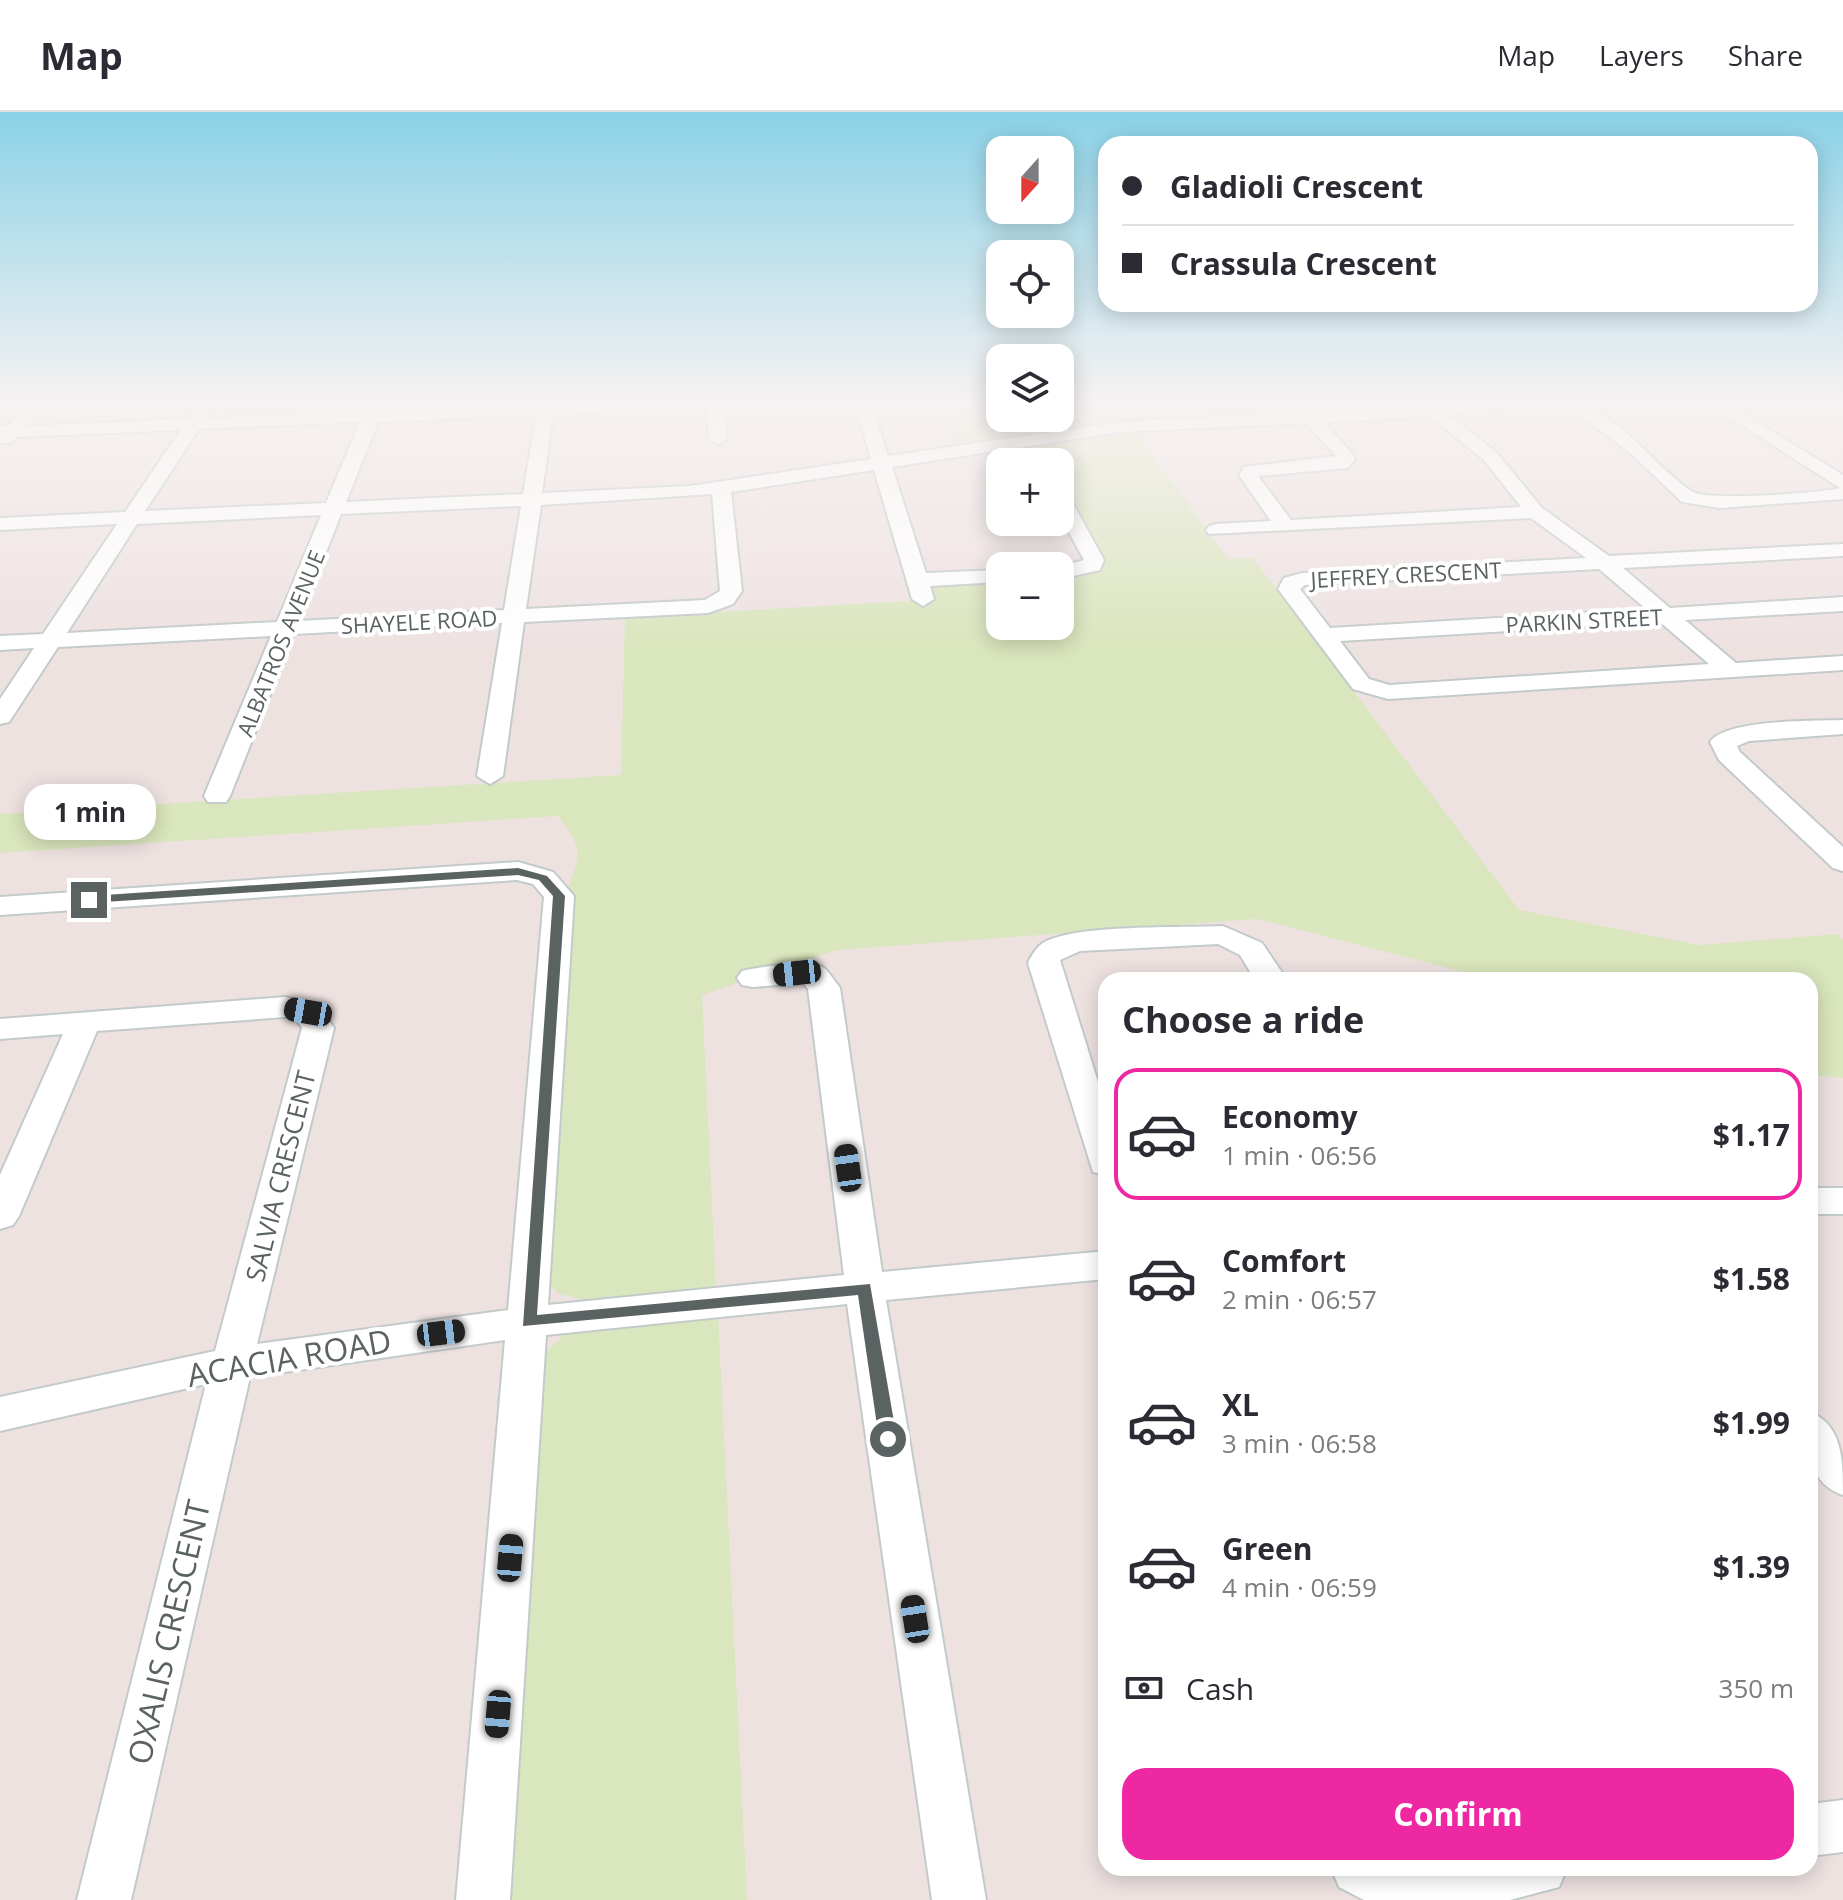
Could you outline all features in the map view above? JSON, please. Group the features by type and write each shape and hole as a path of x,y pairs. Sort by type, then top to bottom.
{"street":[{"path":"0,717 154,483"},
{"name":"ALBATROS AVENUE","path":"217,796 344,483"},
{"path":"490,776 534,483"},
{"path":"0,524 721,490 762,483"},
{"path":"888,483 921,589 986,578"},
{"path":"1254,483 1285,526"},
{"path":"1512,483 1535,512 1605,563 1730,670"},
{"path":"1673,483 1689,498 1720,502 1843,493"},
{"name":"SHAYELE ROAD","path":"0,643 708,606 725,599 731,591 721,490"},
{"path":"1216,530 1535,512"},
{"path":"1074,524 1094,560 1093,566 1074,572"},
{"name":"JEFFREY CRESCENT","path":"1843,550 1297,580 1289,587 1291,594 1361,684 1388,692 1843,663"},
{"name":"PARKIN STREET","path":"1325,635 1843,604"},
{"path":"1843,727 1745,734 1723,742 1728,755 1843,862"},
{"path":"0,906 518,871 543,878 559,896 483,1900"},
{"path":"1098,1138 1043,963 1046,954 1059,946 1080,942 1223,935 1251,949 1266,972"},
{"path":"753,978 811,973 824,988 865,1289 959,1900"},
{"name":"SALVIA CRESCENT","path":"0,1029 285,1007 308,1012 314,1020 318,1028 232,1364"},
{"path":"0,1216 85,1022"},
{"path":"1818,1201 1843,1201"},
{"name":"ACACIA ROAD","path":"0,1414 232,1364 528,1322 1098,1266"},
{"name":"OXALIS CRESCENT","path":"104,1900 232,1364"},
{"path":"1818,1441 1843,1477"},
{"path":"1818,1829 1843,1826"},
{"path":"1366,1876 1417,1887 1488,1876"}],"green space":[{"path":"1074,483 1173,483 1228,559 1253,558 1519,910 1700,945 1838,934 1843,940 1843,1078 1818,1076 1818,972 1464,972 1257,919 837,950 702,995 716,1288 584,1300 559,1294 545,1279 568,889 578,858 576,844 558,816 0,853 0,814 621,775 625,617 926,600 928,588 934,584 986,580 986,640 1074,640 1074,574 1089,572 1101,557 1074,509"},
{"path":"718,1314 747,1900 508,1900 544,1354 566,1333"}],"route":[{"path":"89,900 518,871 543,878 559,896 528,1322 865,1289 888,1439"}]}
